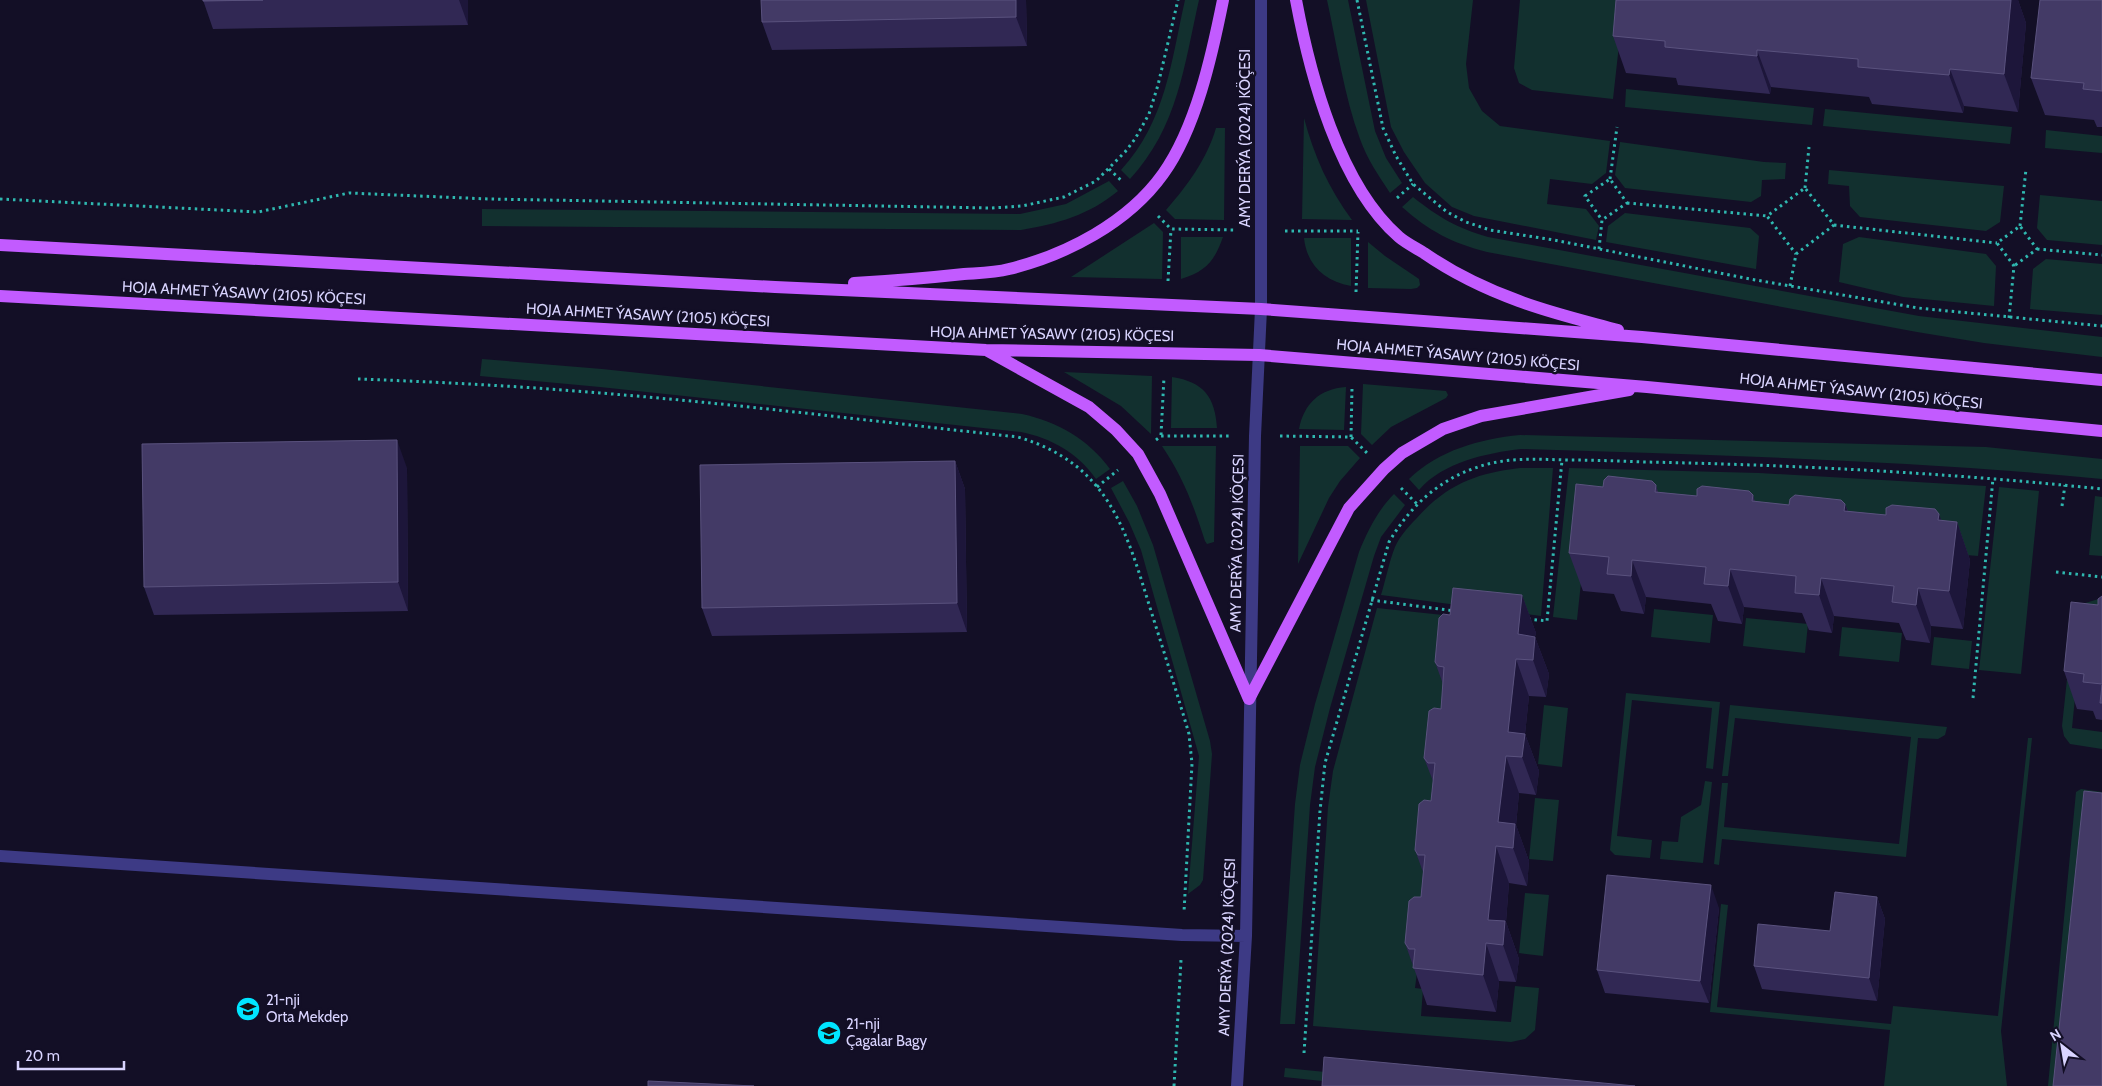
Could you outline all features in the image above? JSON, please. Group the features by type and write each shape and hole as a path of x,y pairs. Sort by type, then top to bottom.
{"main road":[{"path":"776,287 906,280 1007,270 1053,255 1107,226 1141,200 1163,174 1180,144 1195,111 1223,0"},
{"path":"1296,0 1303,37 1325,112 1352,178 1378,215 1400,237 1446,268 1519,301 1642,337"},
{"name":"HOJA AHMET ÝASAWY (2105) KÖÇESI","path":"0,245 776,287 1261,309 1642,337 2102,380"},
{"name":"HOJA AHMET ÝASAWY (2105) KÖÇESI","path":"0,296 986,350 1259,355 1647,387 2102,431"},
{"path":"986,350 1090,407 1116,430 1138,454 1160,494 1249,699"},
{"path":"1249,699 1349,508 1384,469 1402,453 1443,429 1480,416 1647,387"}],"street":[{"name":"AMY DERÝA (2024) KÖÇESI","path":"1237,1086 1246,936 1249,699 1261,309 1261,0"},
{"path":"0,856 1182,935 1246,936"}],"path":[{"path":"0,199 258,212 349,193 489,199 983,208 1043,202 1064,197 1096,181 1135,139 1149,114 1158,86 1178,0"},
{"path":"1357,0 1383,128 1396,156 1413,184 1447,212 1466,222 1490,230 1918,308 2102,326"},
{"path":"1617,127 1610,179 1627,203"},
{"path":"1809,147 1805,188 1834,225"},
{"path":"2026,169 2020,226 2037,249"},
{"path":"1599,249 1602,220 1585,196 1610,179"},
{"path":"1602,220 1627,203 1767,216 1805,188"},
{"path":"1767,216 1796,254"},
{"path":"1790,286 1796,254 1834,225 1997,243 2020,226"},
{"path":"1997,243 2014,266 2009,318"},
{"path":"2014,266 2037,249 2102,254"},
{"path":"358,379 479,384 602,393 1018,437 1042,444 1058,453 1087,476 1105,496 1120,520 1132,550 1190,734 1192,764 1174,1086"},
{"path":"1304,1053 1319,821 1325,763 1388,542 1398,526 1436,487 1455,476 1501,461 1521,458 1759,464 1993,478 2102,489"},
{"path":"1520,618 1547,621 1562,460"},
{"path":"1973,698 1993,478"},
{"path":"2062,506 2065,485"},
{"path":"2056,572 2102,577"},
{"path":"1371,600 1464,612"}],"green space":[{"path":"1185,0 1199,0 1177,95 1159,138 1146,159 1130,179 1121,170 1136,151 1148,131 1165,90"},
{"path":"1327,0 1348,0 1375,131 1386,158 1402,183 1390,193 1366,153 1354,123"},
{"path":"1366,0 1473,0 1466,64 1469,88 1482,111 1500,126 1610,141 1606,173 1592,184 1550,179 1547,204 1586,209 1599,226 1596,240 1474,216 1452,207 1425,183 1404,152 1391,127"},
{"path":"1520,0 1624,0 1613,99 1532,90 1519,83 1514,68"},
{"path":"1626,89 1814,108 1812,125 1625,107"},
{"path":"1825,109 2012,127 2010,144 1823,126"},
{"path":"1304,118 1312,146 1323,172 1352,220 1302,219"},
{"path":"1216,128 1225,128 1224,220 1175,219 1166,210 1196,172"},
{"path":"2046,130 2102,136 2102,153 2045,148"},
{"path":"1620,142 1764,162 1786,163 1785,179 1762,180 1761,196 1751,202 1625,188 1615,175"},
{"path":"1829,170 2004,186 2000,222 1986,231 1860,217 1850,206 1849,186 1828,184"},
{"path":"1109,181 1118,191 1096,206 1060,221 1021,230 482,226 482,209 1020,214 1066,204"},
{"path":"2040,195 2102,201 2102,245 2047,240 2037,228"},
{"path":"1413,197 1448,221 1488,237 1919,316 2102,337 2102,357 1984,343 1917,332 1487,252 1463,245 1422,223 1402,207"},
{"path":"1625,213 1750,228 1759,236 1756,269 1606,242 1608,226"},
{"path":"1154,223 1163,232 1162,279 1071,277"},
{"path":"1181,237 1223,237 1216,253 1203,269 1181,279"},
{"path":"1859,237 1986,254 1996,266 1994,306 1903,297 1839,282 1843,244"},
{"path":"1304,238 1351,238 1351,286 1341,284 1325,276 1313,264"},
{"path":"1368,242 1419,279 1420,285 1417,288 1411,289 1368,288"},
{"path":"2046,259 2102,264 2102,315 2030,309 2033,269"},
{"path":"482,359 602,369 1022,414 1048,422 1071,433 1092,449 1110,469 1096,479 1081,462 1063,448 1043,438 1021,432 480,376"},
{"path":"1064,372 1152,376 1151,434 1121,406"},
{"path":"1172,377 1192,383 1206,393 1214,408 1217,428 1171,428"},
{"path":"1363,384 1446,391 1448,395 1446,398 1391,427 1372,445 1361,434"},
{"path":"1346,387 1344,430 1299,429 1305,412 1314,399 1336,388"},
{"path":"1520,435 1986,447 2102,459 2102,479 1885,463 1521,449 1466,460 1440,472 1419,490 1409,479 1433,460 1447,453 1490,439"},
{"path":"1162,446 1216,446 1214,542 1207,544 1205,541 1187,492"},
{"path":"1300,446 1348,446 1360,458 1340,481 1329,498 1298,564"},
{"path":"1520,468 1553,468 1541,616 1381,595 1397,543 1407,528 1427,507 1450,489 1476,477"},
{"path":"1569,468 1759,473 1986,486 1978,556 1955,554 1955,545 1898,539 1588,517 1577,620 1553,617"},
{"path":"1123,481 1137,506 1153,545 1210,741 1212,754 1203,880 1200,885 1188,894 1199,756 1141,550 1111,488"},
{"path":"1999,487 2039,491 2021,674 1979,670"},
{"path":"1394,494 1405,505 1381,537 1374,556 1315,767 1310,805 1295,1024 1280,1024 1295,804 1300,765 1315,704 1359,552 1374,521"},
{"path":"2095,496 2102,497 2102,556 2089,555"},
{"path":"2102,598 2102,629 2082,627 2072,728 2102,732 2102,749 2070,744 2064,736 2062,726 2074,614 2082,604"},
{"path":"1377,608 1462,617 1415,988 1423,989 1421,1016 1511,1022 1515,986 1539,988 1535,1030 1525,1039 1511,1042 1313,1026 1328,807 1333,771"},
{"path":"1654,609 1713,615 1710,643 1651,637"},
{"path":"1746,618 1808,624 1805,653 1743,646"},
{"path":"1842,627 1902,633 1899,662 1839,656"},
{"path":"1934,637 1972,641 1969,669 1931,665"},
{"path":"1626,693 1720,702 1713,769 1706,768 1712,708 1632,700 1617,836 1652,840 1650,858 1615,855 1610,850"},
{"path":"1544,705 1568,708 1562,767 1538,764"},
{"path":"1730,705 1947,727 1945,735 1938,739 1918,738 1906,857 1722,839 1719,865 1714,864 1722,783 1728,783 1724,827 1899,844 1911,737 1735,718 1728,776 1722,776"},
{"path":"2028,738 2032,738 2001,1031 2007,1086 1884,1086 1890,1030 1710,1012 1721,904 1728,905 1717,1007 1891,1024 1893,1006 1998,1016"},
{"path":"1705,781 1712,782 1703,863 1660,859 1662,841 1678,842 1681,817 1701,805"},
{"path":"2081,789 2102,792 2102,819 2065,1086 2048,1086 2076,792"},
{"path":"1535,798 1559,800 1553,861 1529,859"},
{"path":"1525,893 1549,895 1543,956 1519,953"},
{"path":"1285,1068 1467,1086 1370,1086 1284,1077"}],"building":[{"path":"203,0 263,0 203,1"},
{"path":"761,0 1016,0 1016,17 762,22"},
{"path":"1616,0 2011,0 2004,74 1950,69 1949,75 1858,67 1858,59 1757,50 1757,56 1665,47 1665,41 1613,36"},
{"path":"2040,0 2102,0 2102,91 2083,89 2084,83 2031,78"},
{"path":"397,440 398,582 144,587 142,444"},
{"path":"955,461 957,603 702,608 700,465"},
{"path":"1608,476 1652,481 1656,485 1655,492 1697,496 1697,489 1702,486 1749,491 1753,495 1752,501 1789,505 1790,499 1795,495 1841,500 1845,504 1844,511 1886,515 1886,508 1892,505 1935,509 1939,514 1938,520 1957,522 1949,591 1918,588 1916,605 1892,602 1894,586 1821,578 1819,595 1795,593 1796,576 1730,569 1728,586 1704,584 1706,567 1632,560 1631,576 1607,574 1609,557 1569,553 1576,484 1603,487 1604,480"},
{"path":"1453,588 1522,595 1518,634 1535,637 1533,660 1516,659 1508,732 1525,734 1522,757 1506,756 1498,822 1515,824 1513,848 1496,846 1488,920 1505,921 1503,945 1486,943 1483,975 1413,968 1415,949 1409,949 1405,943 1409,901 1414,897 1421,897 1425,855 1418,855 1415,850 1419,804 1424,800 1431,801 1435,763 1428,763 1424,758 1429,711 1434,708 1441,709 1444,667 1438,666 1435,662 1439,618 1443,614 1450,615"},
{"path":"2102,596 2102,684 2083,682 2084,674 2064,671 2071,602 2098,605 2098,599"},
{"path":"2102,685 2102,703 2100,703"},
{"path":"2084,791 2102,793 2102,1086 2053,1086"},
{"path":"1607,875 1711,885 1700,981 1597,970"},
{"path":"1835,892 1877,897 1869,978 1754,966 1758,924 1830,931"},
{"path":"1324,1057 1635,1086 1322,1086"},
{"path":"648,1081 754,1086 648,1086"}],"place":[{"name":"21-nji Orta Mekdep","path":"248,1009"},
{"name":"21-nji Çagalar Bagy","path":"829,1033"}]}
